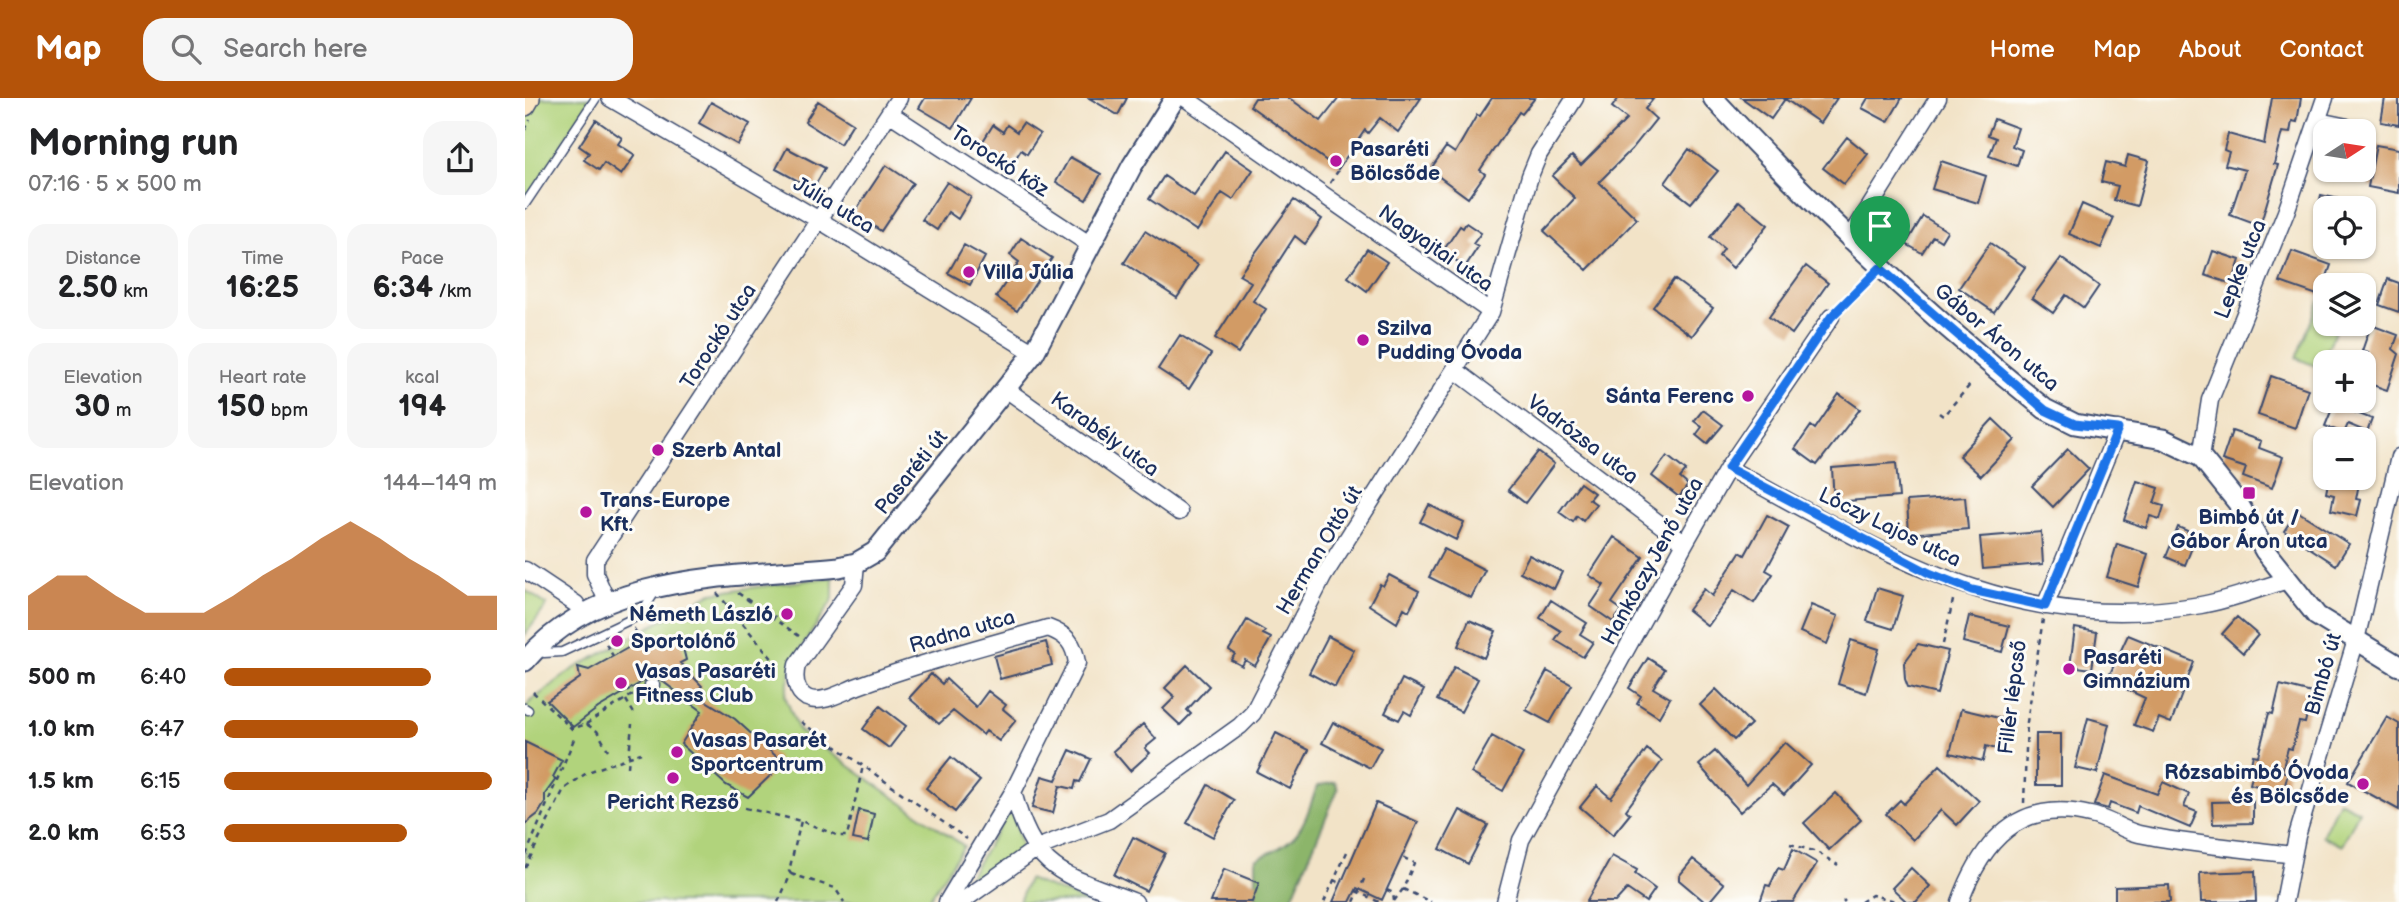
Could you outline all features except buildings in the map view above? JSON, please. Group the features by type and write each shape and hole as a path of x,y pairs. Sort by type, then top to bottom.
{"main road":[{"path":"525,105 529,98"}],"street":[{"name":"Júlia utca","path":"610,98 820,220 1034,353"},
{"name":"Torockó utca","path":"607,600 595,574 595,560 899,98"},
{"name":"Pasaréti út","path":"848,565 882,544 1034,353 1132,166 1175,98"},
{"name":"Nagyajtai utca","path":"1185,98 1491,312"},
{"name":"Herman Ottó út","path":"961,902 1037,848 1109,820 1240,726 1253,713 1323,577 1491,312 1529,176 1539,154 1575,98"},
{"name":"Gábor Áron utca","path":"1713,98 1758,150 1849,240 2045,410 2075,424 2118,429 2163,439 2201,457 2238,503 2265,551 2318,616 2399,666"},
{"path":"1849,240 1938,98"},
{"name":"Lepke utca","path":"2201,457 2210,400 2286,212 2325,98"},
{"name":"Torockó köz","path":"889,113 1089,244"},
{"name":"Hankóczy Jenő utca","path":"1505,902 1521,840 1685,542 1728,468 1831,317"},
{"name":"Vadrózsa utca","path":"1455,370 1685,542"},
{"name":"Karabély utca","path":"1007,390 1179,512"},
{"path":"2045,606 2118,429"},
{"name":"Bimbó út","path":"2284,902 2293,855 2355,640 2399,457"},
{"name":"Lóczy Lajos utca","path":"1728,468 1869,544 1957,584 2045,606 2132,613 2203,605 2288,580"},
{"path":"531,654 582,613 607,600 657,587 848,565 855,586 797,665 795,677 799,691"},
{"path":"525,570 576,604 582,613"},
{"name":"Radna utca","path":"799,691 808,698 821,700 883,677 1048,628 1071,641 1077,663 1013,792 947,902"},
{"path":"1013,792 1021,823 1043,859 1061,873 1135,902"},
{"path":"1960,902 1969,876 1987,846 2023,817 2044,811 2090,814 2136,834 2293,855"}],"lane":[{"path":"525,204 596,98"},
{"path":"2318,117 2328,119"},
{"path":"531,654 562,652 640,615 657,587"}],"path":[{"path":"1831,317 1880,268"},
{"path":"1939,413 1943,416 1970,385"},
{"path":"712,580 810,646"},
{"path":"712,580 799,691"},
{"path":"1943,644 1957,584"},
{"name":"Fillér lépcső","path":"2023,817 2027,722 2045,606"},
{"path":"771,618 786,612"},
{"path":"533,692 572,729 586,724 652,685"},
{"path":"626,699 635,716"},
{"path":"801,722 962,836"},
{"path":"586,724 597,731 608,750"},
{"path":"628,767 632,724"},
{"path":"525,868 553,806 574,739"},
{"path":"525,854 564,789 581,776 641,753"},
{"path":"745,808 801,821 839,836 847,836 863,766"},
{"path":"778,902 791,874 789,871 801,821"},
{"path":"1790,844 1817,852 1838,865"},
{"path":"1324,902 1347,852"},
{"path":"525,854 531,854"},
{"path":"1394,902 1414,863 1402,857"},
{"path":"791,874 835,888 843,902"},
{"path":"1354,902 1365,877"},
{"path":"1334,880 1342,884"},
{"path":"1403,889 1431,902"},
{"path":"1387,890 1393,893 1394,902"},
{"path":"1357,892 1379,902"},
{"path":"1861,902 1872,895 1899,902"},
{"path":"1366,902 1368,897"}],"green space":[{"path":"534,98 591,98 525,203 525,116"},
{"path":"2313,317 2313,336 2333,336 2327,350 2313,350 2313,365 2296,358"},
{"name":"Vasas Pasarét Sportcentrum","path":"833,577 833,599 793,661 785,696 799,731 964,846 927,902 525,902 525,708 530,702 573,669 712,593"},
{"path":"525,590 547,605 525,635"},
{"path":"1335,782 1338,789 1290,902 1256,902 1256,859 1291,839 1303,824 1317,786"},
{"path":"2339,801 2359,811 2342,846 2322,836"},
{"path":"1012,806 1022,851 958,895"},
{"path":"1028,879 1088,902 1019,902"}],"place":[{"name":"Pasaréti Bölcsőde","path":"1336,161"},
{"name":"Villa Júlia","path":"969,272"},
{"name":"Szilva Pudding Óvoda","path":"1363,340"},
{"name":"Sánta Ferenc","path":"1748,396"},
{"name":"Szerb Antal","path":"658,450"},
{"name":"Bimbó út / Gábor Áron utca","path":"2249,493"},
{"name":"Trans-Europe Kft.","path":"586,512"},
{"name":"Németh László","path":"787,614"},
{"name":"Sportolónő","path":"617,641"},
{"name":"Pasaréti Gimnázium","path":"2069,669"},
{"name":"Vasas Pasaréti Fitness Club","path":"621,683"},
{"name":"Vasas Pasarét Sportcentrum","path":"677,752"},
{"name":"Pericht Rezső","path":"673,778"},
{"name":"Rózsabimbó Óvoda és Bölcsőde","path":"2363,784"}],"route":[{"path":"1880,268 2045,410 2075,424 2118,429 2045,606 1972,590 1929,573 1728,468 1831,317 1880,268"}]}
